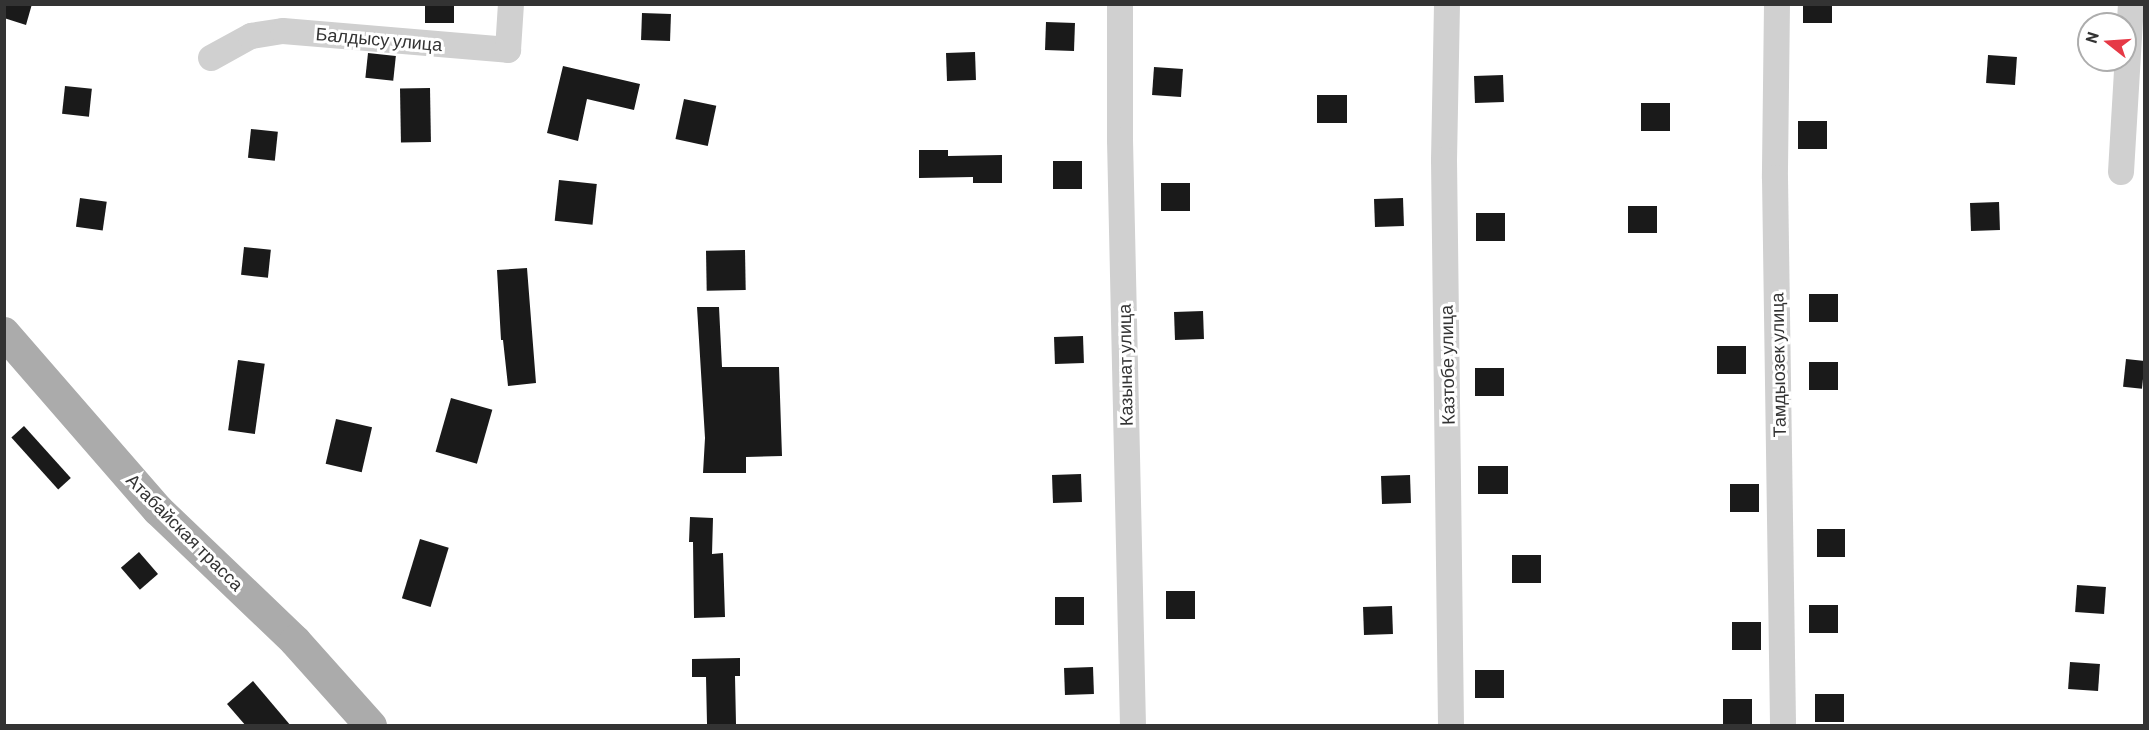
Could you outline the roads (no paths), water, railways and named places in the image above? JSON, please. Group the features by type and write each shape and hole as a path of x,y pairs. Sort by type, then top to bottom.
{"main road":[{"name":"Атабайская трасса","path":"4,333 158,510 295,641 371,726"}],"street":[{"name":"Балдысу улица","path":"211,58 251,36 283,31 508,50 511,4"},
{"name":"Казынат улица","path":"1120,4 1120,140 1133,726"},
{"name":"Казтобе улица","path":"1447,4 1444,160 1451,726"},
{"name":"Тамдыозек улица","path":"1777,4 1775,178 1783,726"},
{"path":"2121,172 2131,4"}]}
